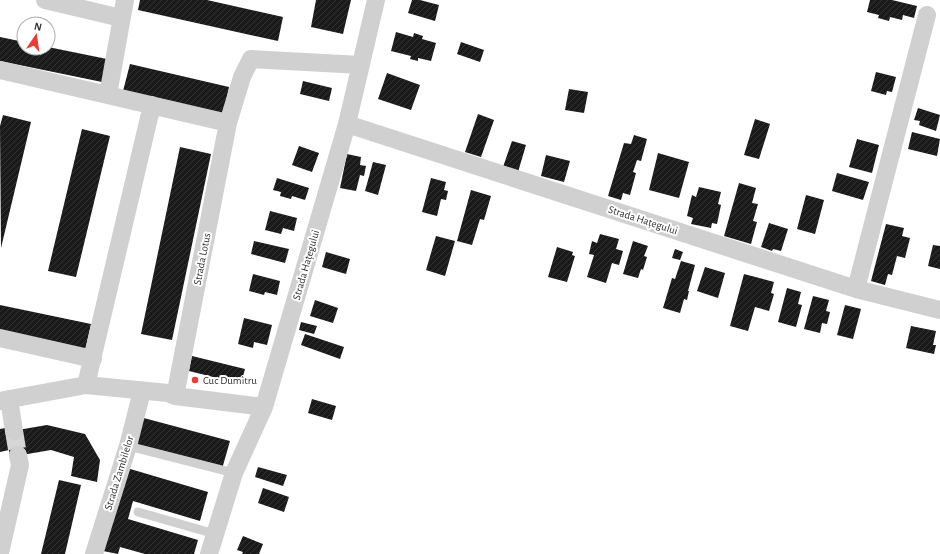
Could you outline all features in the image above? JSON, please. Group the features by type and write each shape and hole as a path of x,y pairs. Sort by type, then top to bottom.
{"street":[{"path":"45,0 122,18"},
{"path":"108,95 125,0"},
{"name":"Strada Hațegului","path":"209,554 234,473 264,407 347,124 376,0"},
{"path":"856,289 927,15"},
{"name":"Strada Lotus","path":"175,396 228,123 242,76 251,59 361,65"},
{"path":"0,70 228,123"},
{"path":"86,385 152,105"},
{"name":"Strada Hațegului","path":"347,124 856,289 940,310"},
{"path":"0,338 93,358"},
{"path":"14,431 5,400 86,385 168,393 175,396 264,407"},
{"name":"Strada Zambilelor","path":"94,554 128,446 142,391"},
{"path":"0,553 20,465 18,455"}],"lane":[{"path":"128,446 234,473"},
{"path":"138,512 215,534"}],"building":[{"path":"140,0 207,0 283,17 278,41 138,10"},
{"path":"316,0 351,0 343,34 311,27"},
{"path":"412,0 420,0 439,5 435,21 408,13"},
{"path":"870,0 892,0 917,6 914,18 903,15 902,20 890,17 889,21 878,18 879,15 867,12"},
{"path":"396,32 413,37 414,33 423,36 422,39 436,43 431,61 418,58 418,61 410,59 411,56 391,51"},
{"path":"0,37 16,40 16,56 56,56 56,49 107,59 102,82 0,61"},
{"path":"461,42 484,50 480,62 457,54"},
{"path":"130,64 229,87 223,115 123,91"},
{"path":"876,72 896,77 892,92 887,91 886,95 871,91"},
{"path":"387,73 420,85 411,110 378,99"},
{"path":"303,81 332,88 329,101 300,94"},
{"path":"569,89 588,92 584,113 565,110"},
{"path":"918,108 940,115 936,131 919,125 920,121 914,120"},
{"path":"478,114 494,120 481,157 465,152"},
{"path":"3,115 31,122 1,248 0,126"},
{"path":"755,119 770,124 759,159 744,155"},
{"path":"82,129 110,136 76,277 48,271"},
{"path":"912,132 940,139 937,156 908,149"},
{"path":"634,135 647,139 641,161 637,160 633,172 636,173 630,195 623,193 621,200 608,196 624,143 631,144"},
{"path":"857,139 879,145 872,173 849,167"},
{"path":"512,141 526,145 518,172 503,167"},
{"path":"299,146 319,153 312,172 292,165"},
{"path":"180,147 211,154 172,340 141,334"},
{"path":"658,153 689,162 679,198 649,190"},
{"path":"347,154 361,157 360,165 366,166 364,176 360,175 356,191 340,188"},
{"path":"546,155 570,161 564,182 541,176"},
{"path":"373,162 386,165 378,195 365,191"},
{"path":"837,173 869,182 863,200 832,191"},
{"path":"277,178 309,188 305,200 292,196 291,199 280,196 281,192 273,190"},
{"path":"431,178 446,182 444,190 448,191 446,200 441,199 437,216 422,212"},
{"path":"739,183 756,188 752,203 758,204 753,221 757,222 751,244 724,236"},
{"path":"699,187 721,192 718,204 721,205 717,224 712,223 711,228 691,224 693,218 687,216 692,195 696,197"},
{"path":"471,190 491,196 484,220 480,219 472,245 457,241"},
{"path":"806,195 824,200 815,234 797,229"},
{"path":"270,211 297,218 294,231 283,228 281,234 265,230"},
{"path":"769,223 788,229 781,251 773,249 772,251 761,247"},
{"path":"886,224 904,228 902,236 910,238 905,258 897,256 892,275 888,274 885,285 871,281"},
{"path":"600,234 619,239 616,249 623,251 619,265 612,263 606,283 587,277 594,255 589,254 592,241 597,243"},
{"path":"436,236 455,241 445,276 426,270"},
{"path":"254,241 289,249 285,263 251,254"},
{"path":"633,241 648,246 644,256 647,257 643,270 641,269 638,278 623,274"},
{"path":"933,245 940,246 940,269 928,266"},
{"path":"557,247 573,252 572,255 575,256 567,282 548,277"},
{"path":"675,249 683,252 680,260 672,258"},
{"path":"326,252 350,259 346,274 322,267"},
{"path":"681,261 695,265 687,300 684,299 680,313 663,308 672,278 675,279"},
{"path":"705,267 725,273 718,298 697,291"},
{"path":"253,274 280,281 277,295 265,292 264,295 249,291"},
{"path":"744,274 774,282 771,293 774,294 769,311 755,307 748,331 730,326"},
{"path":"787,288 801,292 798,304 802,305 796,327 778,322"},
{"path":"813,296 829,300 826,311 830,312 827,324 822,323 820,333 804,329"},
{"path":"315,300 338,308 333,323 310,316"},
{"path":"0,305 91,324 85,351 0,332"},
{"path":"845,305 861,309 853,339 837,335"},
{"path":"244,318 272,325 267,345 254,342 253,348 238,344"},
{"path":"301,322 317,326 314,334 299,330"},
{"path":"911,326 936,331 933,345 936,345 934,354 906,348"},
{"path":"305,334 344,347 340,359 301,345"},
{"path":"192,356 245,369 241,384 189,371"},
{"path":"312,399 336,406 332,420 308,413"},
{"path":"140,417 230,441 222,469 133,445"},
{"path":"47,425 85,434 100,460 97,482 71,476 74,457 51,450 10,457 9,450 0,452 0,429 5,428 6,432"},
{"path":"258,467 287,475 283,486 255,477"},
{"path":"127,468 208,492 200,521 133,501 128,519 198,540 194,554 145,554 120,547 118,554 103,551"},
{"path":"59,480 81,485 65,554 41,554"},
{"path":"263,488 289,497 284,512 258,503"},
{"path":"243,536 263,544 259,554 242,554 243,552 237,550"}],"tunnel":[{"path":"14,431 18,455"}],"place":[{"name":"Cuc Dumitru","path":"195,380"}]}
